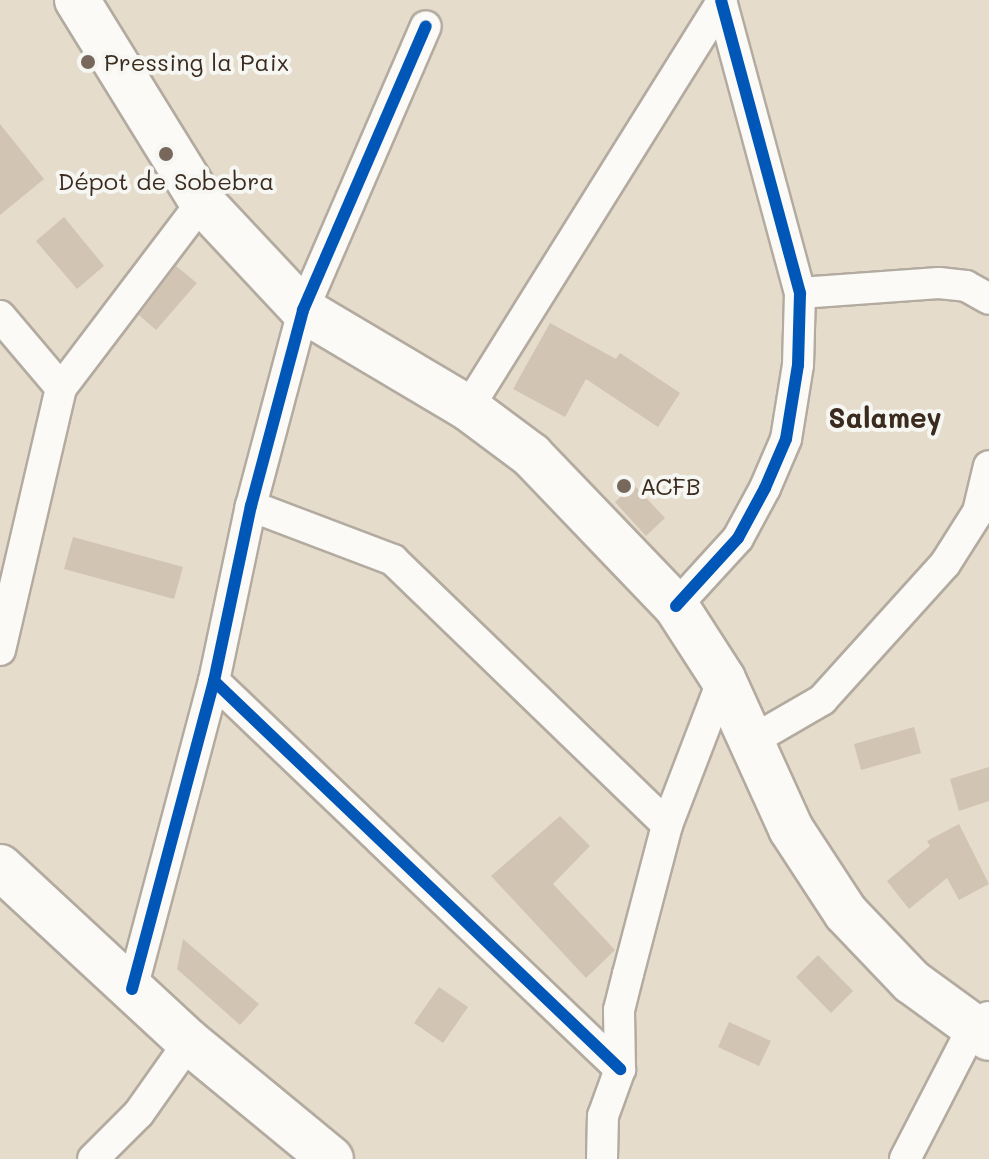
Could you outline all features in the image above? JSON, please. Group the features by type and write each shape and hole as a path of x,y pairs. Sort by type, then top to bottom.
{"main road":[{"path":"77,0 202,202 303,310 468,408 531,455 676,606 723,679 791,829 846,913 912,982 984,1027"},
{"path":"0,867 189,1042 331,1159"}],"street":[{"path":"676,606 738,538 786,439 798,365 800,293 721,1"},
{"path":"468,408 721,1"},
{"path":"132,989 214,681 251,506 303,310 426,26"},
{"path":"0,650 5,589 61,388 202,202"},
{"path":"800,293 939,283 966,286 989,299"},
{"path":"0,316 61,388"},
{"path":"753,740 822,700 945,564 978,512 989,466"},
{"path":"251,506 393,560 667,825"},
{"path":"602,1159 603,1116 620,1069 619,1010 667,825 723,679"},
{"path":"214,681 620,1069"},
{"path":"905,1159 984,1027"},
{"path":"93,1159 139,1113 189,1042"}],"building":[{"path":"0,124 44,179 0,215"},
{"path":"64,217 104,266 77,289 36,241"},
{"path":"176,266 197,283 156,330 139,315"},
{"path":"550,323 616,359 620,353 680,393 658,427 586,379 565,417 513,389"},
{"path":"634,485 665,518 646,536 615,502"},
{"path":"73,537 183,567 174,599 64,569"},
{"path":"914,727 921,753 861,770 854,744"},
{"path":"989,767 989,801 959,811 950,779"},
{"path":"560,816 590,846 553,884 615,950 586,978 491,876"},
{"path":"959,824 989,884 959,900 947,878 909,909 887,881 930,846 927,841"},
{"path":"183,939 259,1004 240,1025 177,969"},
{"path":"818,955 853,991 831,1013 796,977"},
{"path":"439,987 468,1007 443,1043 414,1023"},
{"path":"729,1022 771,1041 759,1066 718,1047"}],"cycle path":[{"path":"676,606 738,538 765,488 786,439 798,365 800,293 721,0"},
{"path":"132,989 214,681 251,506 303,310 426,26"},
{"path":"214,681 620,1069"}],"place":[{"name":"Pressing la Paix","path":"88,62"},
{"name":"Dépot de Sobebra","path":"166,154"},
{"name":"ACFB","path":"624,486"}],"district":[{"name":"Salamey","path":"885,417"}]}
